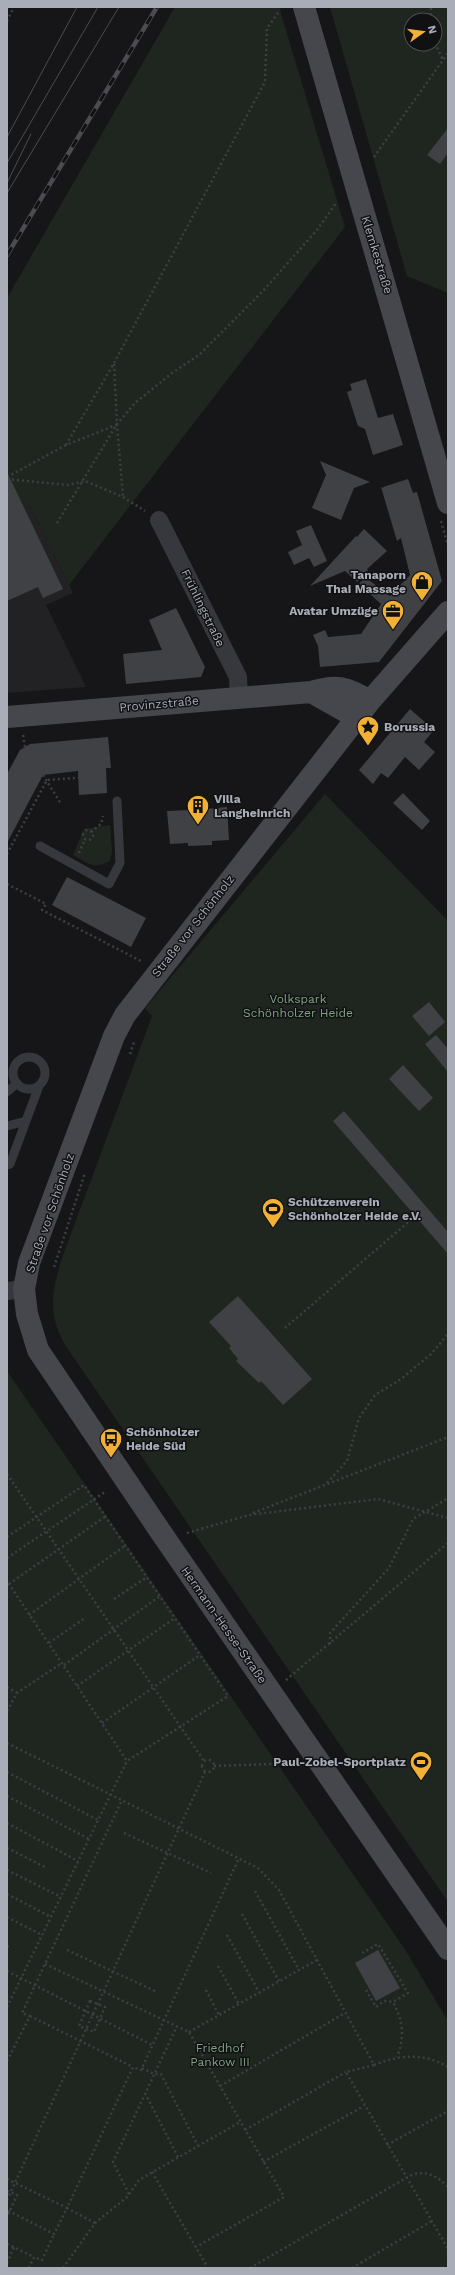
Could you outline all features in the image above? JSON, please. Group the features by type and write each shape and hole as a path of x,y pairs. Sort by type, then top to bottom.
{"main road":[{"name":"Klemkestraße","path":"304,7 392,304 448,503"},
{"name":"Straße vor Schönholz","path":"16,1290 32,1256 114,1036 125,1015 363,710 448,612"},
{"name":"Provinzstraße","path":"7,717 311,692 329,686 347,688 363,710"},
{"name":"Hermann-Hesse-Straße","path":"16,1290 27,1314 32,1335 44,1360 448,1949"}],"street":[{"name":"Frühlingstraße","path":"160,520 238,678 239,698"}],"lane":[{"path":"40,846 109,884 120,863 117,801"},
{"path":"7,1064 17,1062 27,1056 32,1056 42,1062 46,1072 46,1077 40,1086 10,1164 7,1165"},
{"path":"17,1062 13,1074 17,1083 25,1089 40,1086"},
{"path":"7,1092 17,1083"},
{"path":"7,1126 26,1121"}],"path":[{"path":"7,22 14,7"},
{"path":"66,444 114,363 265,82 268,28 280,10"},
{"path":"439,52 443,60"},
{"path":"374,157 448,52"},
{"path":"57,523 85,481 116,424 135,403 172,373 199,355 262,292 317,230 337,202"},
{"path":"114,363 116,424 124,497"},
{"path":"7,478 66,444 116,424"},
{"path":"7,478 68,485 85,481 124,497 160,520"},
{"path":"23,735 25,747"},
{"path":"43,775 62,804"},
{"path":"46,780 89,777"},
{"path":"7,854 46,780"},
{"path":"91,832 101,824 104,813"},
{"path":"7,884 46,904 42,910 142,961"},
{"path":"128,1059 136,1038"},
{"path":"54,1267 86,1170"},
{"path":"285,1328 420,1212"},
{"path":"325,1485 347,1461 358,1418 375,1396 401,1379 430,1354 448,1334"},
{"path":"187,1533 248,1515 448,1437"},
{"path":"7,1474 204,1762"},
{"path":"7,1537 84,1485 228,1696 127,1761 7,2007"},
{"path":"7,1558 105,1492"},
{"path":"330,1644 330,1633 389,1568 413,1519 424,1511 445,1500 448,1496"},
{"path":"248,1515 378,1499 448,1518"},
{"path":"106,1516 8,1583 127,1761"},
{"path":"286,1680 448,1543"},
{"path":"30,1615 126,1545"},
{"path":"114,1599 147,1577"},
{"path":"7,1710 17,1693 63,1664 160,1596"},
{"path":"49,1643 85,1618"},
{"path":"77,1686 175,1618"},
{"path":"102,1723 200,1655"},
{"path":"7,1687 17,1693"},
{"path":"7,1743 258,1868 278,1890 374,2066"},
{"path":"204,1762 209,1760 214,1766"},
{"path":"204,1762 202,1767 206,1772"},
{"path":"214,1766 271,1764"},
{"path":"7,2200 206,1772 211,1771 214,1766"},
{"path":"7,1772 98,1820"},
{"path":"7,1796 89,1839"},
{"path":"122,1800 22,2013 133,2067 141,2070 142,2068 154,2074 161,2074 198,2146"},
{"path":"7,1822 78,1861"},
{"path":"124,1833 212,1873"},
{"path":"7,1848 47,1868"},
{"path":"142,2068 239,1858"},
{"path":"7,1870 61,1897"},
{"path":"255,1892 300,1970"},
{"path":"7,1894 51,1916"},
{"path":"242,1914 279,1981"},
{"path":"7,1917 42,1935"},
{"path":"227,1936 259,1992"},
{"path":"362,1953 378,1944 408,1994 394,2002 384,2001 376,2007 366,1990"},
{"path":"67,1950 157,1992"},
{"path":"189,2032 317,1960"},
{"path":"45,1964 189,2032 284,2198 196,2247"},
{"path":"218,1966 239,2004"},
{"path":"7,1971 152,2045"},
{"path":"206,1990 219,2015"},
{"path":"90,2001 105,2007 94,2032 79,2026 86,2011 90,2001"},
{"path":"394,2002 400,2014 403,2031 401,2046 397,2057"},
{"path":"220,2086 345,2013"},
{"path":"7,2061 30,2016"},
{"path":"129,2194 113,2162 177,2026"},
{"path":"245,2130 346,2072 374,2066 397,2057 420,2057 448,2067"},
{"path":"7,2244 42,2260 133,2067"},
{"path":"346,2072 364,2106 448,2249"},
{"path":"145,2093 178,2158"},
{"path":"263,2162 364,2106"},
{"path":"387,2144 448,2111"},
{"path":"63,2268 95,2223 129,2194 139,2180 240,2122"},
{"path":"152,2172 208,2268"},
{"path":"250,2268 413,2174 423,2172 430,2174 448,2187"},
{"path":"7,2179 95,2223"},
{"path":"7,2191 17,2195 8,2210 7,2217"},
{"path":"8,2210 54,2234"},
{"path":"352,2268 432,2221"},
{"path":"7,2263 14,2248"},
{"path":"29,2268 34,2257"}],"shaded area":[{"path":"7,487 25,509 31,507 73,593 46,605 86,687 7,693"}],"green space":[{"path":"175,7 279,7 345,227 69,585 31,507 25,509 7,487 7,298"},
{"path":"330,7 448,7 448,293 407,276"},
{"name":"Volkspark Schönholzer Heide","path":"325,794 448,921 448,1902 65,1345 59,1333 54,1312 54,1292 62,1258 152,1016 145,1008"},
{"path":"110,825 112,852 110,860 100,865 92,865 73,855 84,829"},
{"name":"Friedhof Pankow III","path":"7,1371 406,1951 448,2021 448,2268 7,2268"}],"building":[{"path":"448,128 448,153 440,164 427,155"},
{"path":"366,379 378,418 393,414 403,445 373,455 365,429 358,426 347,392 352,390 350,384"},
{"path":"320,461 370,482 354,488 341,520 312,508 326,475"},
{"path":"7,472 63,589 43,598 38,587 7,601"},
{"path":"408,479 413,493 417,492 442,581 379,662 320,667 318,646 313,635 325,630 328,637 361,634 381,604 359,584 365,577 390,596 410,575 401,538 397,541 381,487 384,488 383,487"},
{"path":"311,525 327,561 314,567 309,558 294,565 288,552 302,545 296,531"},
{"path":"364,529 387,551 367,569 368,570 357,582 345,571 310,586 356,536 357,537"},
{"path":"176,608 205,667 201,677 126,684 123,654 162,650 149,620"},
{"path":"410,709 434,730 424,742 435,752 419,770 405,757 388,778 381,773 373,784 359,770"},
{"path":"108,737 111,768 106,768 107,793 79,795 78,771 43,775 7,843 7,774 20,750 30,744"},
{"path":"403,793 430,821 422,830 393,803"},
{"name":"Villa Langheinrich","path":"205,803 206,809 227,807 229,840 212,841 212,845 188,846 188,843 170,844 167,811 190,810 189,804"},
{"path":"67,877 146,918 131,947 52,905"},
{"path":"429,1002 445,1022 429,1036 412,1016"},
{"path":"436,1035 448,1049 448,1072 425,1044"},
{"path":"403,1065 433,1098 419,1111 389,1079"},
{"path":"344,1111 448,1232 448,1254 333,1121"},
{"path":"238,1296 312,1379 283,1405 261,1381 259,1383 236,1361 238,1359 229,1348 231,1346 209,1322"},
{"path":"378,1950 400,1988 376,2001 355,1963"}],"tram line":[{"path":"7,137 77,7"},
{"path":"7,163 98,7"},
{"path":"7,193 119,7"},
{"path":"7,183 31,134"}],"railway":[{"path":"7,255 157,7"}],"place":[{"name":"Tanaporn Thai Massage","path":"422,602"},
{"name":"Avatar Umzüge","path":"393,630"},
{"name":"Borussia","path":"368,746"},
{"name":"Villa Langheinrich","path":"198,826"},
{"name":"Schützenverein Schönholzer Heide e.V.","path":"273,1228"},
{"name":"Schönholzer Heide Süd","path":"111,1458"},
{"name":"Paul-Zobel-Sportplatz","path":"421,1782"}]}
